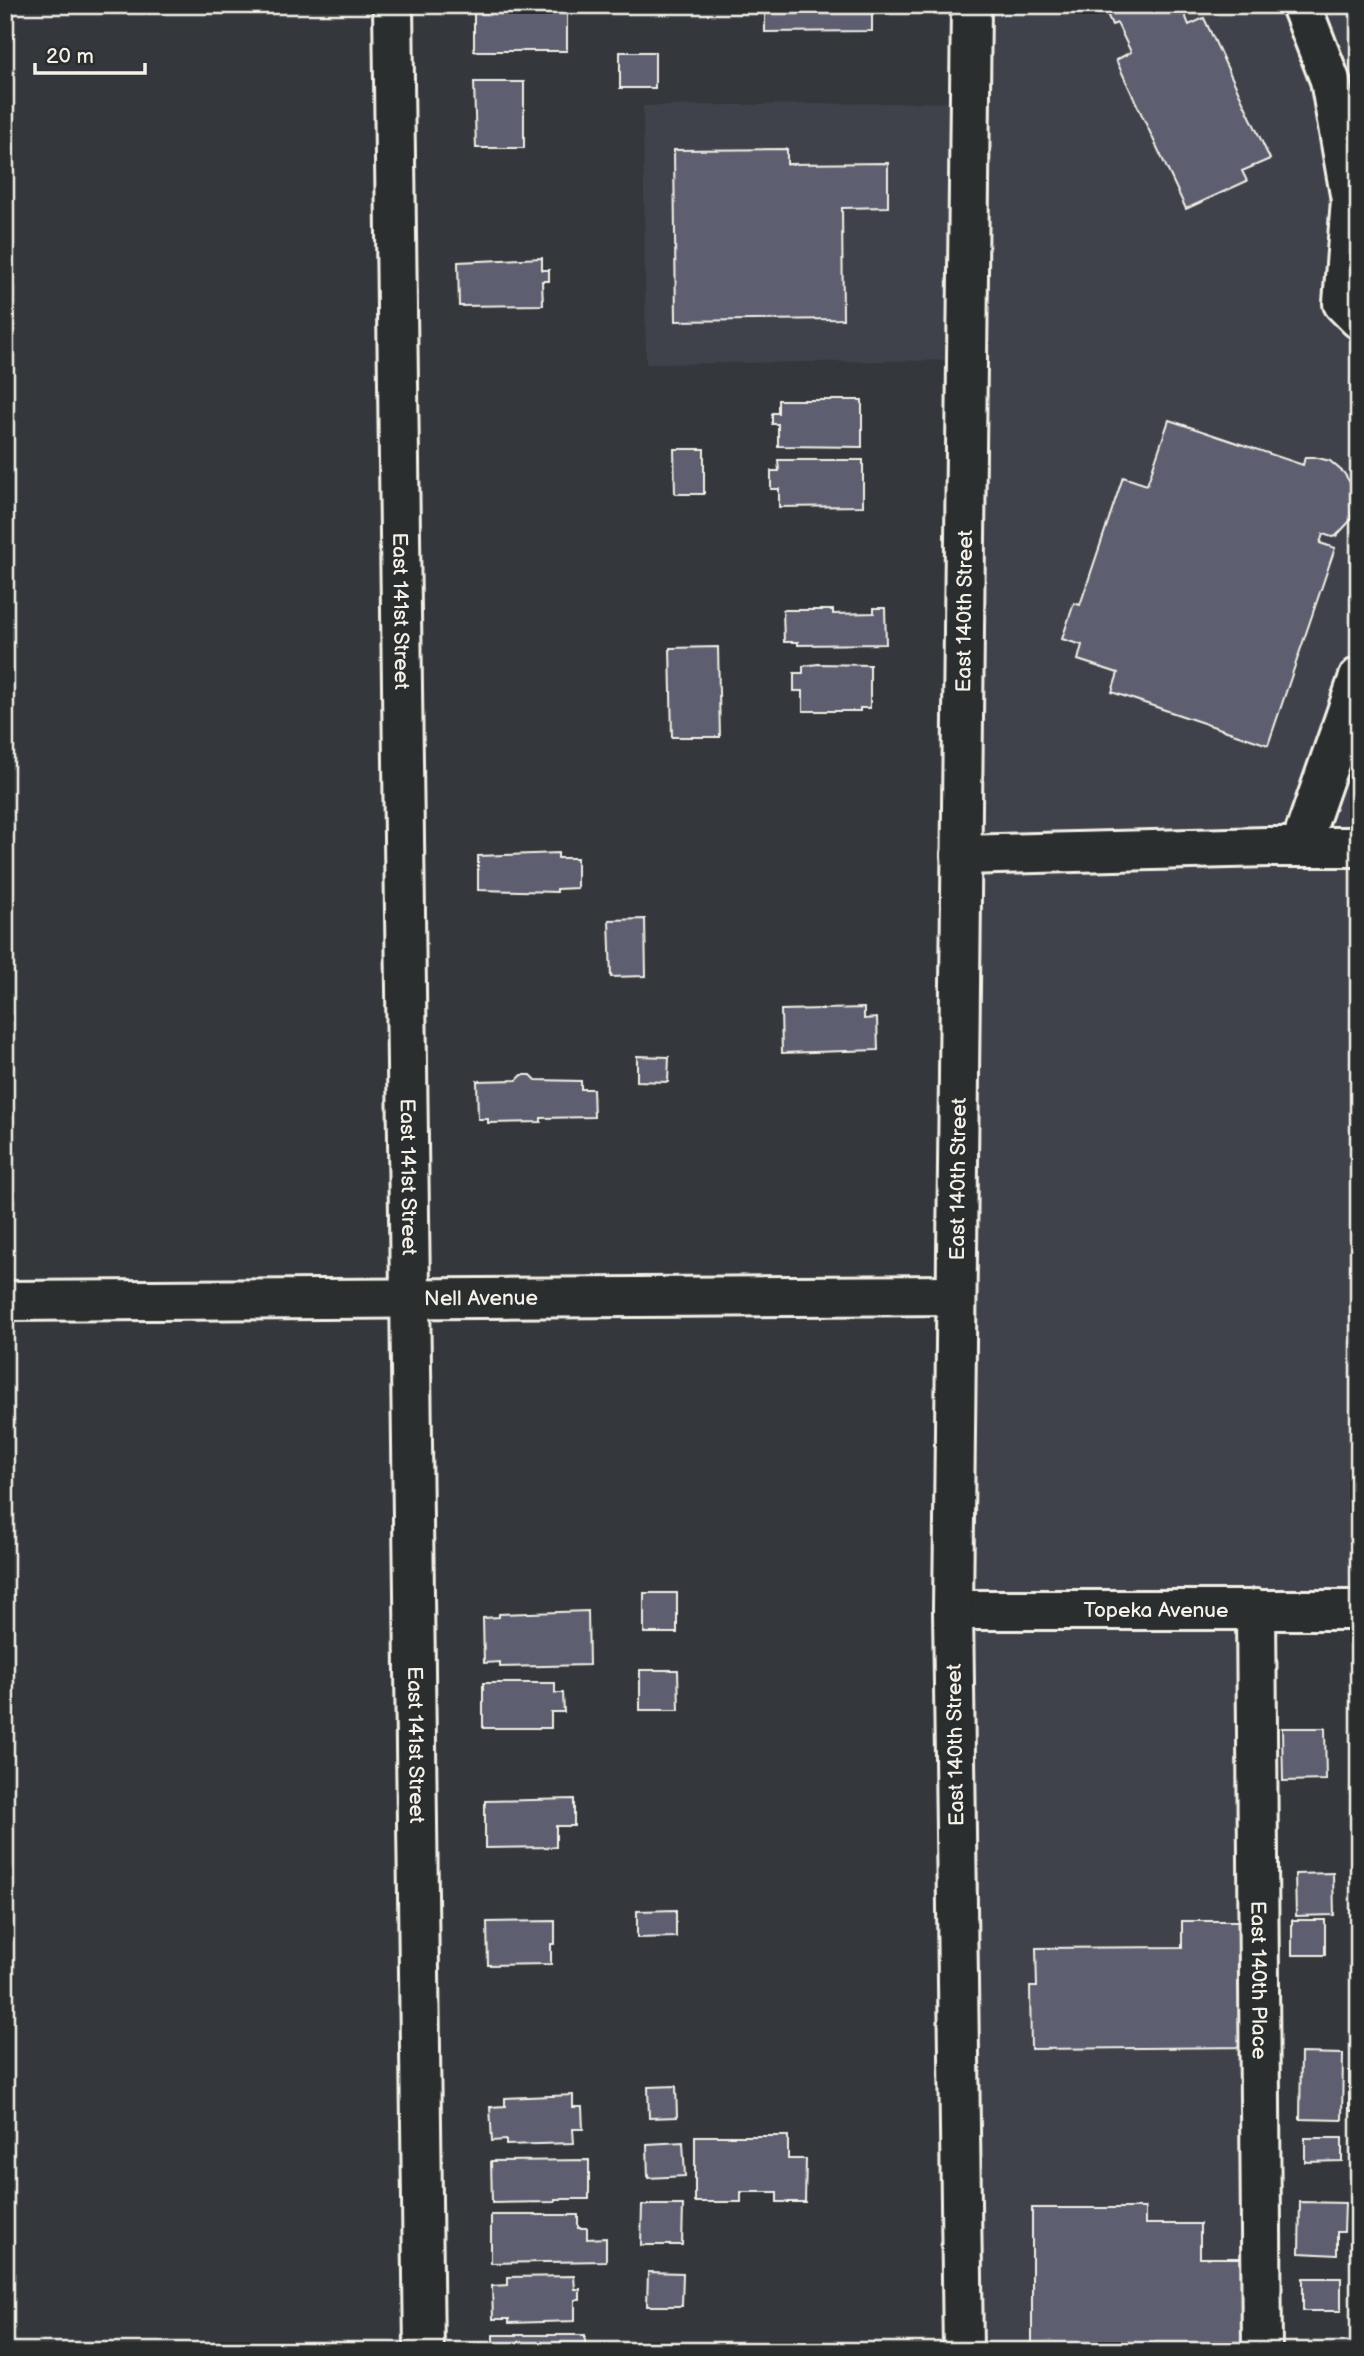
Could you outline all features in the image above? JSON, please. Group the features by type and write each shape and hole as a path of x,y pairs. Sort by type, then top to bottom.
{"street":[{"name":"East 141st Street","path":"393,5 424,2351"},
{"name":"East 140th Street","path":"963,2351 953,1611 971,5"},
{"path":"1301,5 1331,80 1351,200 1353,305"},
{"path":"1300,846 1359,677"},
{"path":"961,855 1300,846 1359,847"},
{"name":"Nell Avenue","path":"5,1301 955,1295"},
{"name":"East 140th Place","path":"1256,1609 1262,2351"},
{"name":"Topeka Avenue","path":"953,1611 1359,1610"}],"shaded area":[{"path":"971,5 1359,5 1359,1610 1257,1609 1262,2351 963,2351 967,360 646,364 643,106 970,102"}],"building":[{"path":"474,5 567,5 567,51 474,51"},
{"path":"765,5 872,5 872,31 765,32"},
{"path":"1103,5 1181,5 1189,25 1204,18 1270,159 1242,171 1247,181 1186,209 1116,60 1131,52 1117,23 1112,25"},
{"path":"620,52 655,52 655,88 620,88"},
{"path":"474,82 524,82 524,148 476,148"},
{"path":"787,149 787,164 888,163 888,207 842,208 843,319 676,321 674,150"},
{"path":"542,258 542,270 549,270 549,281 542,281 543,305 459,306 458,262"},
{"path":"778,400 862,400 862,447 778,446 778,424 772,424 772,413 778,413"},
{"path":"1169,420 1303,465 1305,457 1330,461 1344,473 1351,484 1354,500 1350,521 1336,536 1323,534 1320,543 1335,548 1268,745 1112,692 1118,673 1078,660 1082,645 1062,639 1074,603 1080,605 1123,477 1147,485"},
{"path":"674,449 704,449 704,494 675,494"},
{"path":"778,460 863,460 863,506 779,507 779,489 771,489 771,471 779,471"},
{"path":"874,608 885,608 886,644 798,645 798,642 784,642 783,610 833,610 833,614 874,613"},
{"path":"718,647 720,737 672,737 670,648"},
{"path":"870,665 870,708 860,708 860,711 803,711 803,691 794,691 794,673 803,673 803,666"},
{"path":"558,853 558,858 577,858 577,888 557,889 557,892 478,890 478,856"},
{"path":"645,919 646,976 611,977 609,920"},
{"path":"864,1008 864,1019 877,1018 878,1050 782,1053 781,1010"},
{"path":"637,1056 669,1057 668,1082 637,1081"},
{"path":"522,1075 531,1075 536,1080 581,1081 581,1089 593,1089 594,1117 488,1123 488,1119 478,1119 477,1081 517,1080"},
{"path":"644,1593 677,1593 677,1633 644,1633"},
{"path":"588,1611 589,1665 500,1667 500,1662 484,1663 483,1618 499,1617 499,1614"},
{"path":"640,1670 678,1670 679,1710 640,1710"},
{"path":"483,1683 555,1683 555,1693 563,1693 564,1712 551,1712 551,1728 483,1728"},
{"path":"1282,1728 1325,1728 1326,1780 1283,1781"},
{"path":"574,1799 574,1826 556,1826 556,1847 485,1848 485,1801"},
{"path":"1333,1873 1334,1915 1296,1916 1295,1874"},
{"path":"676,1910 676,1937 637,1938 637,1911"},
{"path":"1292,1920 1325,1920 1325,1955 1292,1955"},
{"path":"555,1921 555,1944 551,1944 551,1964 488,1965 487,1922"},
{"path":"1182,1921 1251,1921 1252,2047 1031,2049 1030,1987 1037,1987 1036,1948 1182,1947"},
{"path":"1301,2053 1343,2054 1342,2120 1300,2119"},
{"path":"1349,2071 1359,2071 1359,2111 1349,2111"},
{"path":"676,2086 677,2117 649,2118 648,2087"},
{"path":"573,2095 573,2107 582,2107 583,2129 573,2129 574,2143 506,2145 506,2140 492,2141 490,2107 505,2106 505,2098"},
{"path":"695,2136 788,2136 788,2159 806,2159 805,2202 777,2202 777,2192 741,2192 741,2202 695,2202"},
{"path":"1305,2138 1342,2138 1342,2161 1305,2162"},
{"path":"683,2142 685,2176 648,2178 647,2144"},
{"path":"589,2160 589,2199 492,2203 491,2161"},
{"path":"1300,2202 1345,2203 1344,2232 1337,2232 1337,2255 1299,2253"},
{"path":"642,2205 683,2205 682,2245 641,2245"},
{"path":"1032,2208 1145,2208 1145,2224 1200,2224 1200,2258 1253,2258 1253,2351 1032,2351"},
{"path":"491,2215 578,2215 578,2228 587,2228 587,2239 606,2238 606,2261 491,2263"},
{"path":"648,2272 683,2273 682,2306 647,2306"},
{"path":"574,2276 575,2289 580,2289 580,2300 575,2300 575,2321 509,2323 509,2319 493,2319 492,2286 508,2285 508,2277"},
{"path":"1303,2278 1341,2278 1341,2311 1303,2311"},
{"path":"493,2335 585,2335 585,2351 493,2351"}]}
